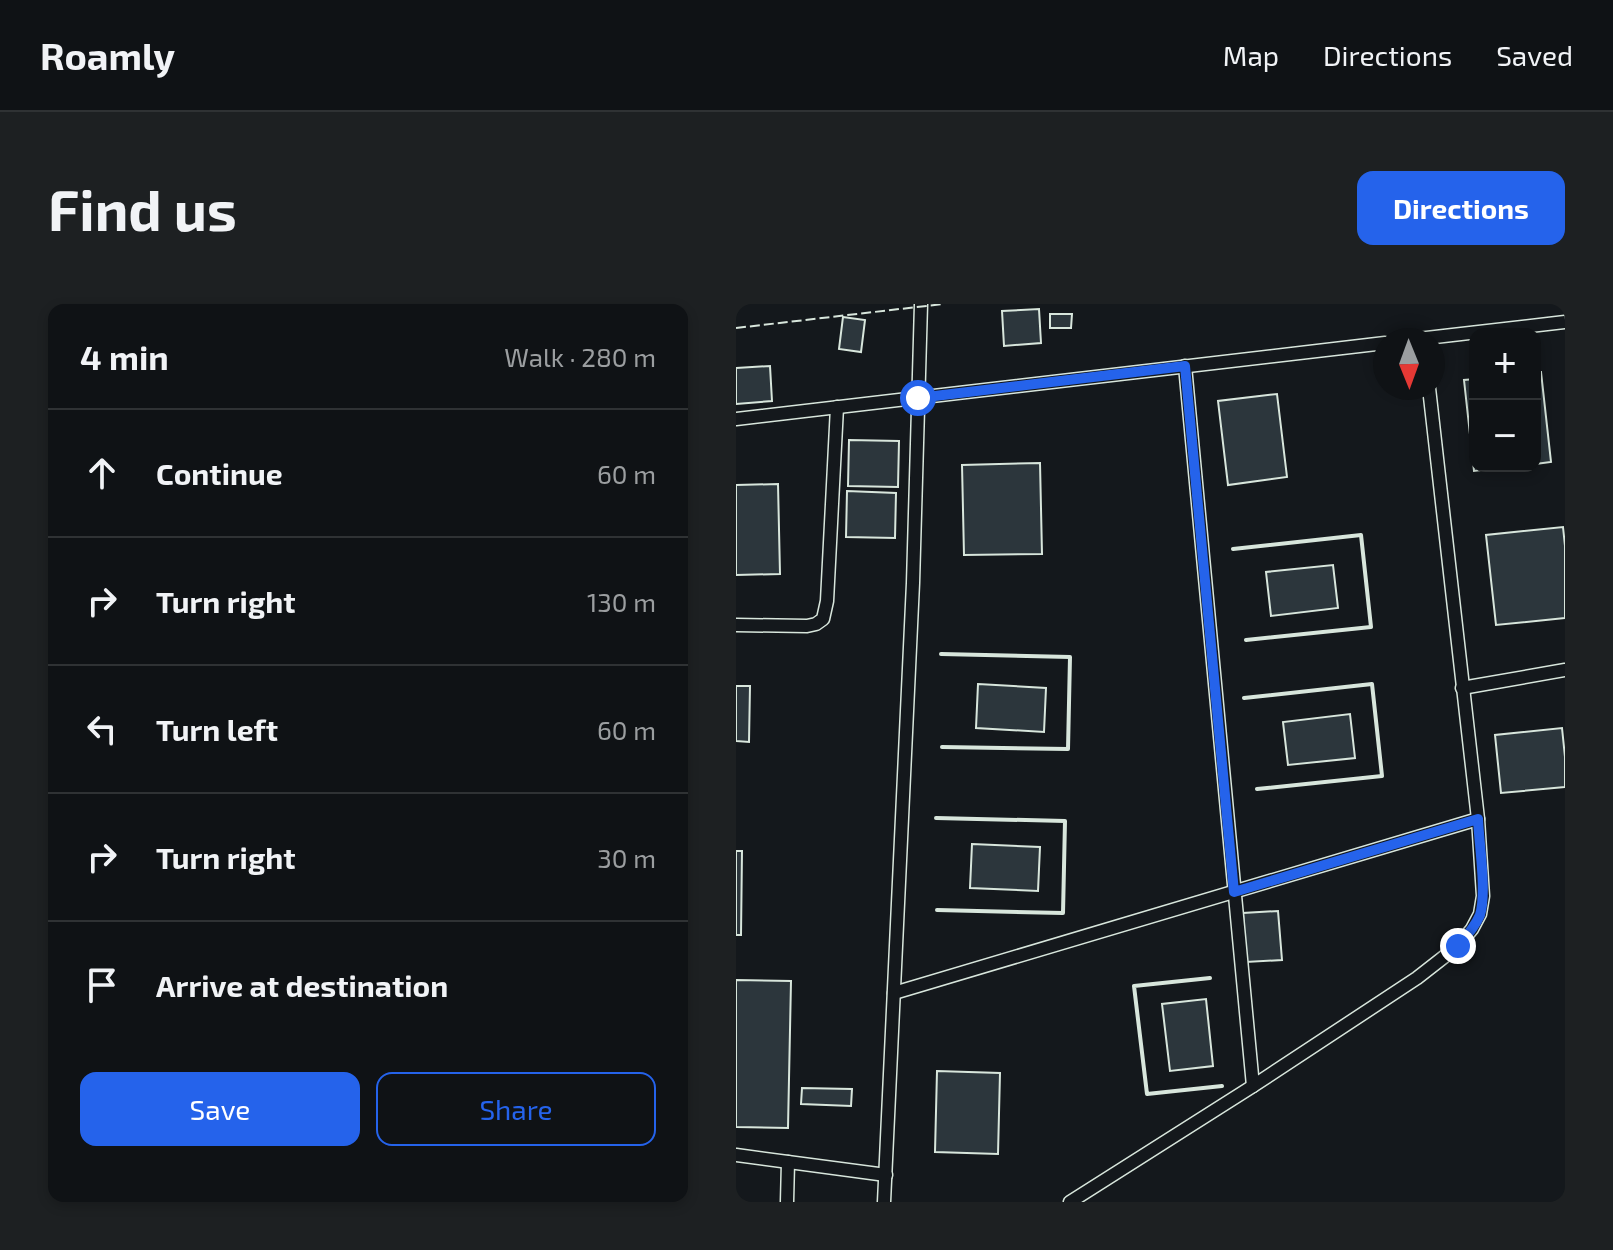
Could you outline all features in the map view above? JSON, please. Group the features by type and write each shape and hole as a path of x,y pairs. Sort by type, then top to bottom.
{"lane":[{"path":"884,1202 913,583 921,304"},
{"path":"1445,336 1565,322"},
{"path":"736,419 1373,344"},
{"path":"1185,366 1253,1086"},
{"path":"1070,1202 1417,978 1458,946 1480,914 1483,896 1478,819 1430,400"},
{"path":"736,625 807,626 823,619 827,601 837,407"},
{"path":"1462,688 1565,670"},
{"path":"894,993 1478,819"},
{"path":"736,1155 886,1175"},
{"path":"787,1202 788,1162"}],"building":[{"path":"1039,309 1041,343 1004,346 1002,311"},
{"path":"1050,314 1072,314 1071,328 1050,328"},
{"path":"843,317 865,320 861,352 839,349"},
{"path":"770,366 772,401 736,404 736,368"},
{"path":"1541,372 1551,462 1541,463"},
{"path":"1464,380 1469,380 1469,426"},
{"path":"1277,394 1287,477 1228,485 1218,401"},
{"path":"849,440 899,441 898,487 848,486"},
{"path":"1040,463 1042,554 964,555 962,465"},
{"path":"778,484 780,574 736,575 736,485"},
{"path":"847,491 896,493 895,538 846,537"},
{"path":"1563,527 1565,618 1496,625 1486,535"},
{"path":"1333,565 1338,608 1271,616 1266,572"},
{"path":"978,684 1046,688 1044,732 976,728"},
{"path":"736,686 750,686 749,742 736,741"},
{"path":"1350,714 1355,758 1288,765 1283,722"},
{"path":"1562,728 1565,787 1501,793 1495,735"},
{"path":"972,844 1040,847 1038,891 970,888"},
{"path":"736,851 742,851 741,935 736,935"},
{"path":"1278,911 1282,960 1246,962 1243,913"},
{"path":"736,980 791,981 788,1128 736,1127"},
{"path":"1206,999 1213,1066 1170,1071 1162,1004"},
{"path":"937,1071 1000,1073 998,1154 935,1152"},
{"path":"802,1088 852,1089 851,1106 801,1104"}],"fence":[{"path":"736,328 943,304"}],"wall":[{"path":"1233,549 1361,535 1371,627 1246,640"},
{"path":"941,654 1070,657 1068,749 942,747"},
{"path":"1244,698 1372,684 1382,776 1257,789"},
{"path":"936,818 1065,821 1063,913 937,910"},
{"path":"1210,978 1134,986 1147,1094 1222,1086"}],"route":[{"path":"918,398 1185,366 1234,892 1478,819 1483,896 1480,914 1458,946"}]}
